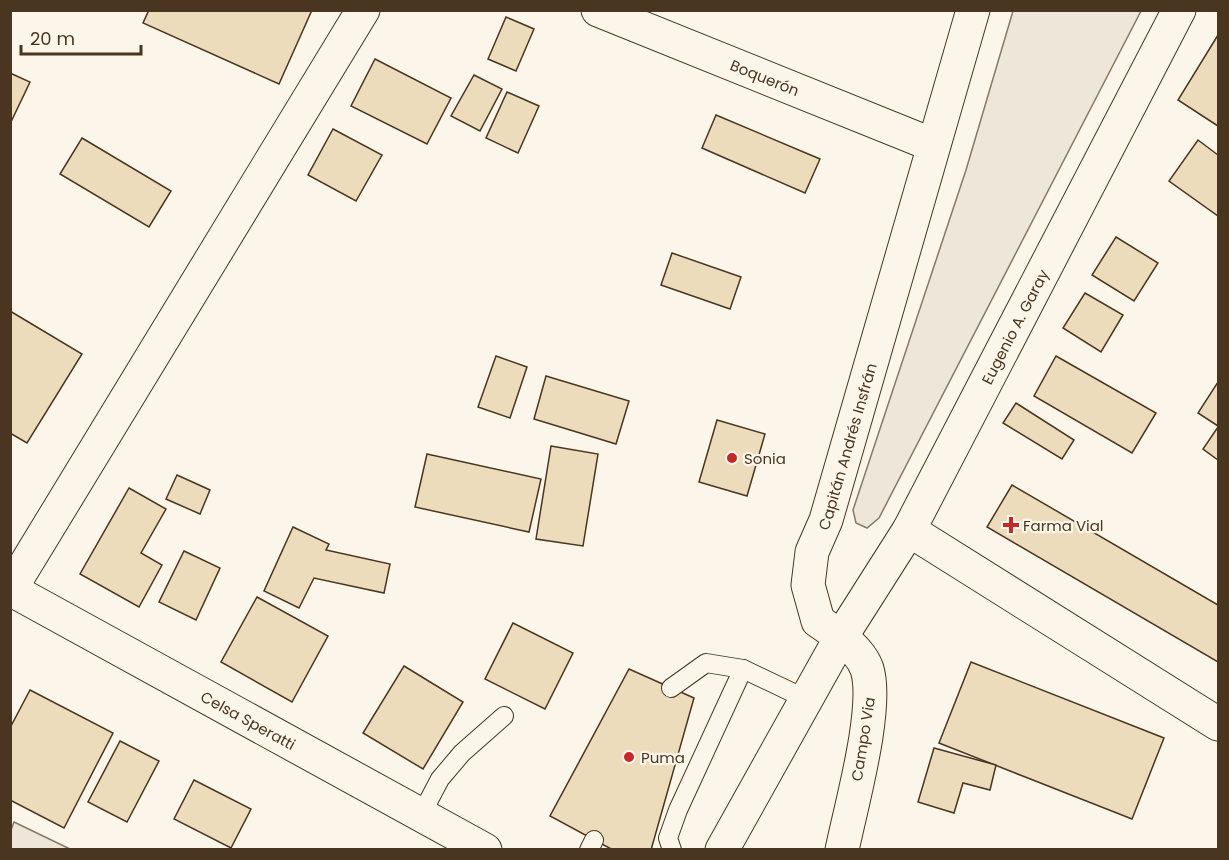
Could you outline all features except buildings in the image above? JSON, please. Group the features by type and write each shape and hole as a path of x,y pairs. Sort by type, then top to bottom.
{"street":[{"path":"11,590 363,10"},
{"name":"Boquerón","path":"598,10 933,145"},
{"name":"Capitán Andrés Insfrán","path":"841,637 818,621 808,585 812,552 826,520 973,10"},
{"name":"Eugenio A. Garay","path":"841,637 909,530 1179,10"},
{"path":"909,530 1218,724"},
{"name":"Celsa Speratti","path":"11,590 485,849"},
{"path":"722,849 841,637"},
{"name":"Campo Via","path":"841,637 856,651 866,667 872,703 842,849"}],"lane":[{"path":"671,688 706,663 743,669 806,699"},
{"path":"672,849 668,838 678,810 743,669"},
{"path":"421,815 440,779 462,753 504,716"}],"shaded area":[{"path":"1013,11 1141,11 879,518 867,528 856,523 853,510 966,170"},
{"path":"14,822 70,849 11,849 11,830"}],"place":[{"name":"Sonia","path":"732,458"},
{"name":"Farma Vial","path":"1011,525"},
{"name":"Puma","path":"629,757"}]}
